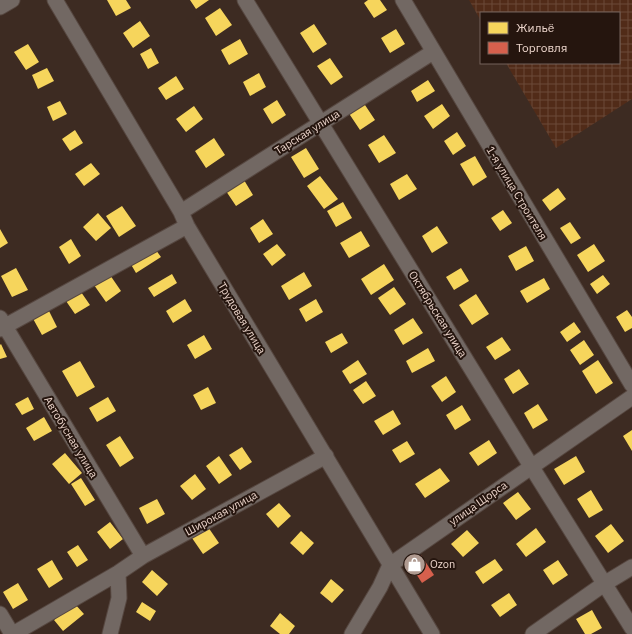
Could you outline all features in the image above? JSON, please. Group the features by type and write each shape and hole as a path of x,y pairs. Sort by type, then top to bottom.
{"street":[{"path":"0,7 12,0"},
{"name":"Трудовая улица","path":"55,0 432,634"},
{"name":"Октябрьская улица","path":"245,0 632,628"},
{"name":"1-я улица Строителя","path":"403,0 632,386"},
{"name":"Тарская улица","path":"1,325 184,219 321,124 433,52"},
{"name":"Автобусная улица","path":"1,325 143,556"},
{"name":"улица Щорса","path":"390,565 632,397"},
{"name":"Широкая улица","path":"12,634 118,573 143,556 326,456"},
{"path":"352,634 380,587 390,565"},
{"path":"533,634 604,584 632,567"},
{"path":"110,634 119,598 118,573"},
{"path":"0,614 12,634"}],"shaded area":[{"path":"469,0 632,0 632,99 556,148 507,64 620,64 620,12 480,12 480,19"}],"building: Жильё":[{"path":"107,0 126,0 131,8 116,16"},
{"path":"190,0 209,0 196,9"},
{"path":"368,0 380,0 387,10 374,18 364,3"},
{"path":"220,8 232,25 216,36 205,18"},
{"path":"140,21 150,36 133,48 123,33"},
{"path":"314,24 327,44 313,53 300,33"},
{"path":"396,29 405,44 390,53 381,38"},
{"path":"240,39 248,54 229,65 221,50"},
{"path":"28,44 39,62 26,70 14,52"},
{"path":"151,48 159,63 148,69 140,54"},
{"path":"330,58 343,77 331,85 317,66"},
{"path":"47,68 54,81 38,89 32,75"},
{"path":"259,73 266,87 250,96 243,82"},
{"path":"176,76 184,89 166,100 158,88"},
{"path":"428,80 435,91 417,102 411,91"},
{"path":"277,100 286,115 272,124 263,109"},
{"path":"60,101 67,114 53,121 47,107"},
{"path":"363,102 375,120 360,130 348,112"},
{"path":"442,104 450,116 433,129 424,116"},
{"path":"194,106 203,119 186,132 176,119"},
{"path":"75,130 83,143 70,151 62,139"},
{"path":"457,132 466,146 453,155 444,141"},
{"path":"384,135 396,153 379,163 368,145"},
{"path":"214,138 225,155 206,168 195,151"},
{"path":"306,148 319,169 304,178 291,157"},
{"path":"475,156 487,177 473,186 460,164"},
{"path":"91,163 100,174 84,186 75,174"},
{"path":"407,174 417,189 399,200 390,184"},
{"path":"320,176 338,199 324,209 307,186"},
{"path":"244,180 253,195 236,206 226,191"},
{"path":"558,188 566,199 550,211 542,200"},
{"path":"343,202 352,218 336,227 327,211"},
{"path":"122,206 136,226 119,237 106,216"},
{"path":"503,210 512,223 500,231 491,218"},
{"path":"98,213 111,228 96,241 83,227"},
{"path":"263,219 273,234 259,243 250,228"},
{"path":"570,222 581,238 571,244 560,228"},
{"path":"437,226 448,243 432,253 422,236"},
{"path":"0,229 8,243 0,248"},
{"path":"361,231 370,246 349,258 340,243"},
{"path":"71,239 81,256 69,264 59,247"},
{"path":"277,244 286,255 272,266 263,254"},
{"path":"594,244 605,261 588,272 577,255"},
{"path":"153,246 161,257 136,273 129,261"},
{"path":"526,246 534,261 516,271 508,256"},
{"path":"384,264 394,280 371,295 361,279"},
{"path":"16,268 28,290 12,297 1,276"},
{"path":"461,268 469,281 454,290 446,277"},
{"path":"304,272 312,286 289,300 281,286"},
{"path":"172,274 177,283 154,297 148,288"},
{"path":"110,275 121,291 106,302 94,285"},
{"path":"603,275 610,284 597,294 590,284"},
{"path":"544,278 550,289 527,303 520,291"},
{"path":"394,287 406,304 390,315 378,298"},
{"path":"81,292 90,305 75,314 66,301"},
{"path":"476,294 489,314 472,325 459,305"},
{"path":"185,299 192,311 173,323 166,311"},
{"path":"316,299 323,312 306,322 299,309"},
{"path":"47,307 57,327 42,335 31,315"},
{"path":"627,310 632,317 632,328 625,332 616,317"},
{"path":"413,318 423,333 403,345 394,330"},
{"path":"574,322 581,332 567,342 560,332"},
{"path":"342,333 348,343 331,353 325,342"},
{"path":"204,335 212,349 195,359 187,345"},
{"path":"502,337 511,350 495,360 486,347"},
{"path":"584,340 594,355 580,365 570,350"},
{"path":"1,344 7,357 0,359 0,345"},
{"path":"428,348 435,361 412,373 406,361"},
{"path":"358,360 367,374 350,384 342,371"},
{"path":"598,360 613,383 596,394 582,371"},
{"path":"80,361 95,387 77,397 62,371"},
{"path":"519,369 529,384 513,394 504,379"},
{"path":"446,376 456,392 442,402 431,386"},
{"path":"366,381 376,396 363,404 353,390"},
{"path":"208,387 216,403 201,410 193,395"},
{"path":"28,397 34,409 22,415 15,404"},
{"path":"108,397 116,411 97,422 89,408"},
{"path":"538,404 548,420 533,429 524,413"},
{"path":"462,405 471,420 455,430 446,415"},
{"path":"393,410 401,424 383,435 374,421"},
{"path":"44,417 52,431 34,441 26,428"},
{"path":"632,430 632,451 623,436"},
{"path":"120,436 134,458 120,467 106,445"},
{"path":"489,440 497,453 478,466 469,453"},
{"path":"407,441 415,454 400,463 392,450"},
{"path":"242,447 252,462 240,470 229,455"},
{"path":"65,453 82,473 69,484 52,464"},
{"path":"219,456 232,475 219,484 206,466"},
{"path":"576,456 585,472 564,485 554,469"},
{"path":"440,468 450,481 425,498 415,484"},
{"path":"195,474 206,489 192,500 180,486"},
{"path":"81,478 95,500 85,506 71,484"},
{"path":"591,490 603,510 589,518 577,499"},
{"path":"518,492 531,509 516,520 503,503"},
{"path":"157,499 165,514 147,524 139,508"},
{"path":"279,503 291,516 278,528 266,514"},
{"path":"110,522 123,539 110,549 97,532"},
{"path":"611,524 624,541 608,553 595,536"},
{"path":"208,527 219,543 203,554 192,538"},
{"path":"536,528 546,542 526,557 516,544"},
{"path":"467,530 479,543 463,557 451,544"},
{"path":"301,531 314,543 303,555 290,543"},
{"path":"78,545 88,560 77,567 67,552"},
{"path":"495,559 503,570 483,584 475,572"},
{"path":"52,560 63,579 49,588 37,569"},
{"path":"558,560 568,575 553,585 543,570"},
{"path":"152,570 168,584 157,596 142,582"},
{"path":"331,579 344,590 332,603 320,593"},
{"path":"18,583 28,600 13,609 3,592"},
{"path":"509,593 517,605 500,617 491,605"},
{"path":"142,602 156,611 150,621 136,612"},
{"path":"74,603 84,614 63,631 54,620"},
{"path":"592,610 602,628 591,634 585,634 576,619"},
{"path":"280,613 295,626 289,634 280,634 270,626"}],"building: Торговля":[{"path":"421,555 434,575 422,583 409,563"}],"place":[{"name":"Ozon","path":"414,564"}]}
